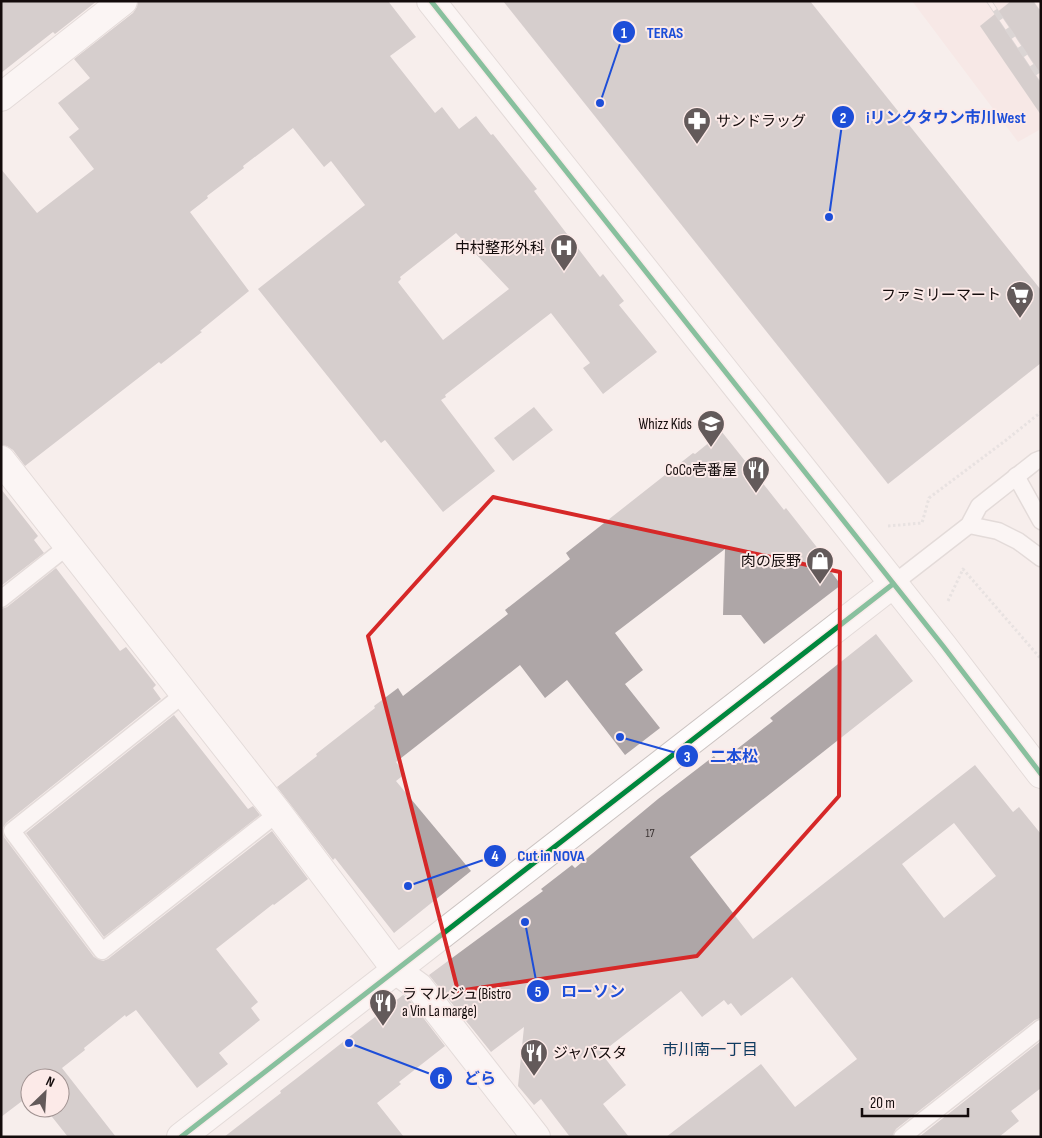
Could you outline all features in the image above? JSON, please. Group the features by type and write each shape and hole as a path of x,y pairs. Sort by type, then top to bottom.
{"street":[{"path":"1,97 123,1"},
{"path":"431,1 893,584 1041,774"},
{"path":"1,460 278,813 396,971 419,987 536,1137"},
{"path":"181,1137 893,584"}],"lane":[{"path":"893,584 969,525 978,506 1041,459"},
{"path":"1016,476 1041,521"},
{"path":"969,525 998,531 1018,541 1041,558"},
{"path":"1,600 68,546"},
{"path":"184,694 12,831 102,951 278,813"},
{"path":"902,1137 1041,1028"}],"path":[{"path":"888,526 922,523 929,498 1041,412"},
{"path":"946,604 964,569 1041,660"}],"highlighted area":[{"path":"493,497 840,572 839,796 697,956 458,991 368,636"}],"shaded area":[{"path":"912,1 1041,1 1041,129 1018,142"}],"building":[{"path":"1,1 97,1 55,34 53,32 1,73"},
{"path":"138,1 388,1 416,37 390,56 435,113 442,107 459,129 476,116 491,135 493,134 537,189 534,191 600,277 603,274 624,301 619,305 657,352 603,394 583,368 590,363 551,313 441,400 495,471 443,512 385,440 381,443 258,289 365,205 331,161 324,167 293,128 243,166 244,168 207,196 208,198 190,212 249,291 200,331 202,332 161,364 159,362 25,466 13,450 1,445 1,169 37,213 94,169 69,137 79,129 58,103 90,78 74,59 133,13","holes":["456,233 509,289 443,340 398,282 401,279 400,277"]},
{"path":"503,1 810,1 1041,290 1041,363 888,484"},
{"path":"1011,1 1041,1 1041,115 980,26"},
{"path":"534,407 553,430 513,461 494,438"},
{"path":"722,432 784,510 786,508 823,555 820,557 841,585 764,644 741,615 723,615 725,549 615,633 643,670 625,684 660,728 625,755 567,680 545,698 520,665 396,762 405,774 396,781 471,871 394,933 335,858 333,860 277,787 398,688 403,696 508,614 505,610 570,559 566,553"},
{"path":"1,489 38,536 34,540 44,553 1,586"},
{"path":"56,568 120,651 126,647 156,685 153,688 161,699 6,823 3,828 4,837 94,957 103,961 108,959 272,831 308,879 216,949 258,1002 251,1008 260,1020 219,1053 228,1064 197,1088 136,1010 126,1017 125,1015 62,1068 20,1068 20,1103 1,1117 1,609 7,607"},
{"path":"876,634 913,681 690,857 753,939 975,765 1013,812 1019,807 1041,834 1041,1018 1035,1020 896,1129 892,1137 666,1137 761,1064 795,1107 857,1059 792,977 741,1016 731,1003 728,1005 724,1000 702,1017 681,991 601,1053 626,1085 603,1104 629,1137 570,1137 541,1099 534,1105 518,1086 524,1027 491,1052 429,975 543,891 541,889 572,865 575,868 658,799 714,756 719,763 773,721 770,718","holes":["954,823 996,876 944,918 902,864"]},
{"path":"174,715 248,809 253,806 260,815 104,937 26,833"},
{"path":"403,995 408,998 445,1046 399,1082 401,1084 377,1103 404,1137 224,1137 281,1093 280,1091"},
{"path":"1041,1041 1041,1088 1011,1111 1019,1121 999,1137 919,1137"},
{"path":"70,1078 116,1137 68,1137 53,1118 70,1118"}],"railway":[{"path":"989,1 1041,79"},
{"path":"1036,1 1041,8"}],"cycle path":[{"path":"431,1 943,646 1041,774"},
{"path":"181,1137 893,584"}],"place":[{"name":"TERAS","path":"600,103"},
{"name":"サンドラッグ","path":"697,145"},
{"name":"iリンクタウン市川West","path":"829,217"},
{"name":"中村整形外科","path":"564,272"},
{"name":"ファミリーマート","path":"1020,319"},
{"name":"Whizz Kids","path":"711,448"},
{"name":"CoCo壱番屋","path":"756,494"},
{"name":"肉の辰野","path":"820,585"},
{"name":"二本松","path":"620,737"},
{"name":"Cut in NOVA","path":"408,886"},
{"name":"ローソン","path":"525,922"},
{"name":"ラ マルジュ(Bistro a Vin La marge)","path":"383,1027"},
{"name":"どら","path":"349,1043"},
{"name":"ジャパスタ","path":"534,1077"}],"district":[{"name":"市川南一丁目","path":"710,1050"}]}
